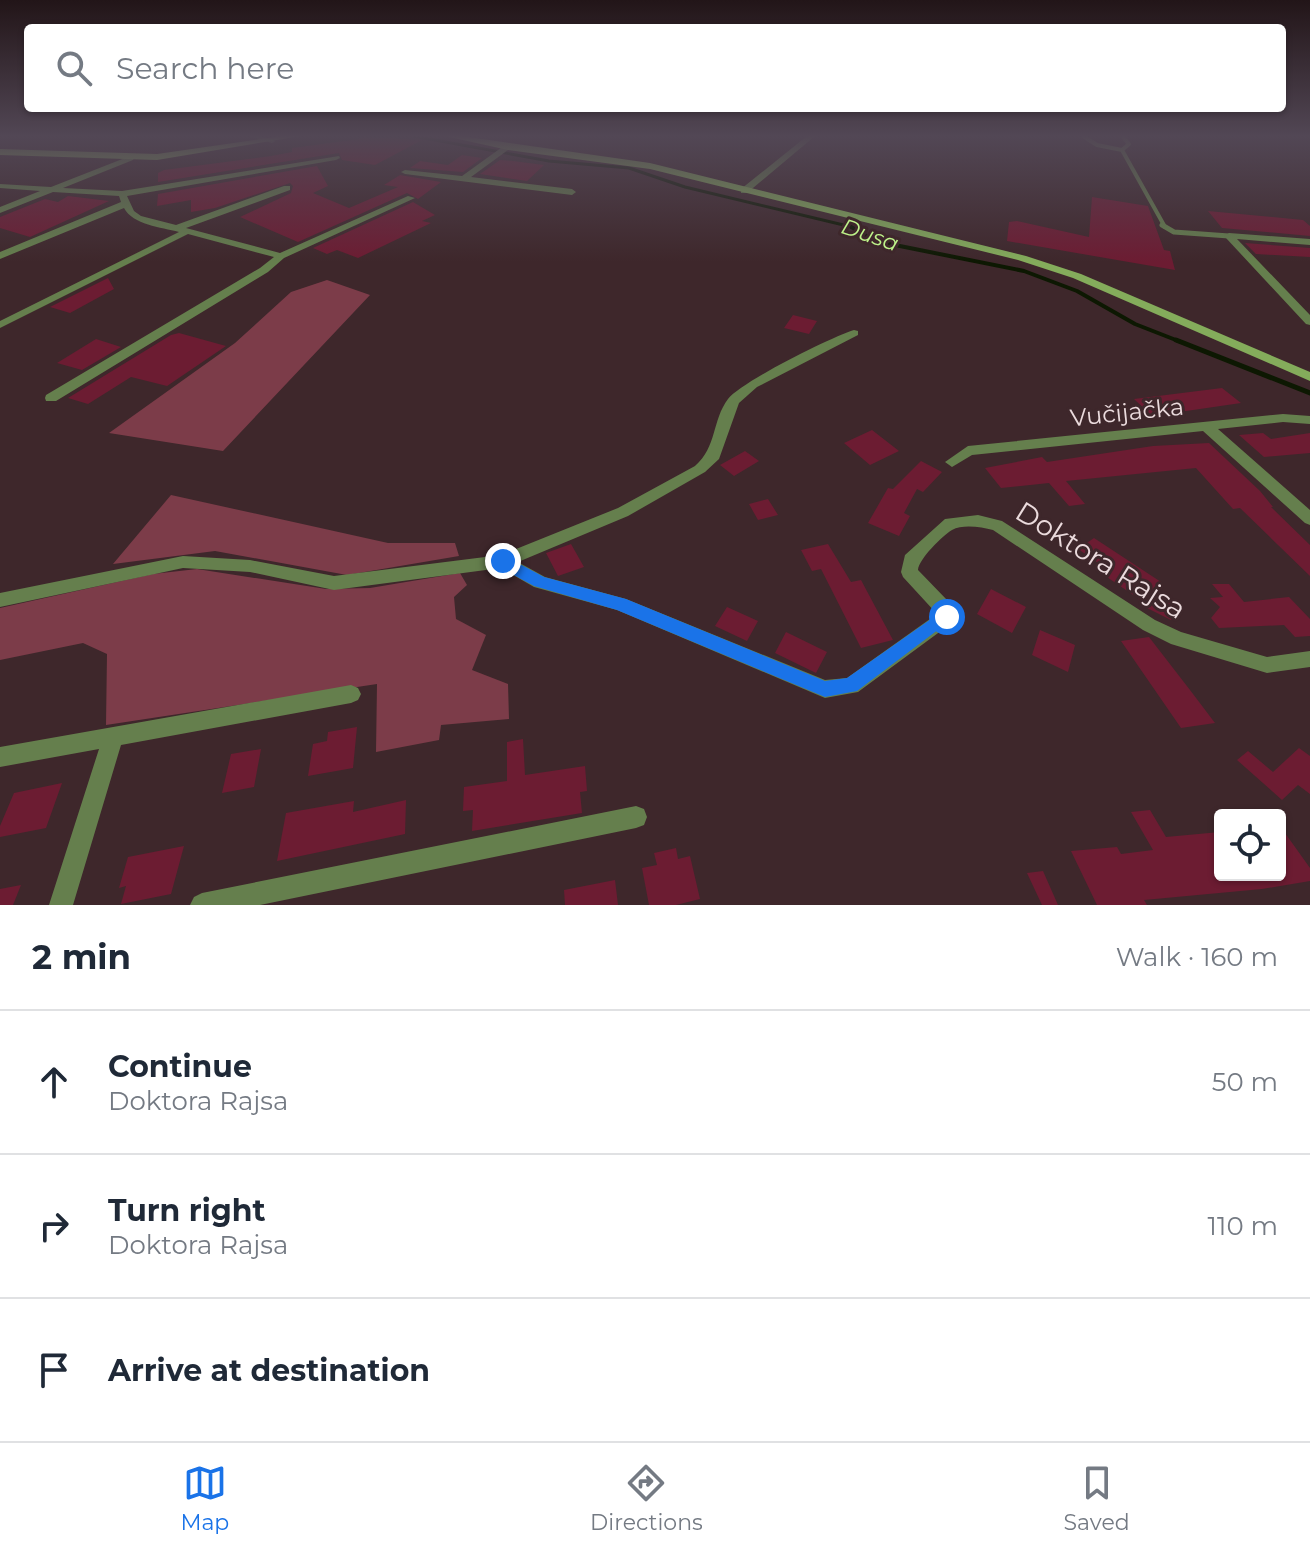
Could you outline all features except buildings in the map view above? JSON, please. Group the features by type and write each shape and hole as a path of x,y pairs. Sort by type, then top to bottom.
{"main road":[{"path":"696,178 897,226 1054,268 1310,377"}],"street":[{"path":"0,210 80,178"},
{"path":"0,256 124,199 231,178"},
{"path":"458,178 572,192"},
{"path":"744,191 760,178"},
{"path":"0,186 54,189 124,199 138,218 281,256"},
{"path":"0,325 182,229 287,188"},
{"path":"51,398 264,270 281,256 411,198"},
{"path":"1229,236 1310,242"},
{"path":"1229,236 1310,322"},
{"path":"0,600 183,562 250,566 334,583 503,561 623,512 700,469 712,459 733,401 753,384 854,333"},
{"name":"Vučijačka","path":"952,462 968,451 1283,418 1310,420"},
{"path":"1206,426 1310,519"},
{"name":"Doktora Rajsa","path":"503,561 540,582 620,604 825,689 838,689 851,686 947,617 941,605 909,572 911,559 950,523 978,521 997,525 1149,625 1177,639 1267,665 1310,659"},
{"path":"0,757 351,694"},
{"path":"61,905 113,737"},
{"path":"202,905 636,817"}],"lane":[{"path":"1137,178 1162,226 1174,232 1229,236"}],"shaded area":[{"path":"327,280 370,295 223,451 109,433 235,343 291,292"},
{"path":"171,495 388,543 455,543 459,556 347,575 215,551 113,564"},
{"path":"197,569 326,589 370,588 460,573 467,585 454,597 456,619 486,635 472,670 508,684 509,719 441,725 439,740 376,752 377,684 106,725 107,654 83,643 0,660 0,608 153,574"}],"waterway":[{"name":"Dusa","path":"659,178 851,227"},
{"name":"Dusa","path":"851,227 875,241 1024,271 1077,291 1135,324 1181,342"},
{"name":"Dusa","path":"1176,340 1310,393"}],"route":[{"path":"503,561 540,582 620,604 825,689 851,686 947,617"}]}
